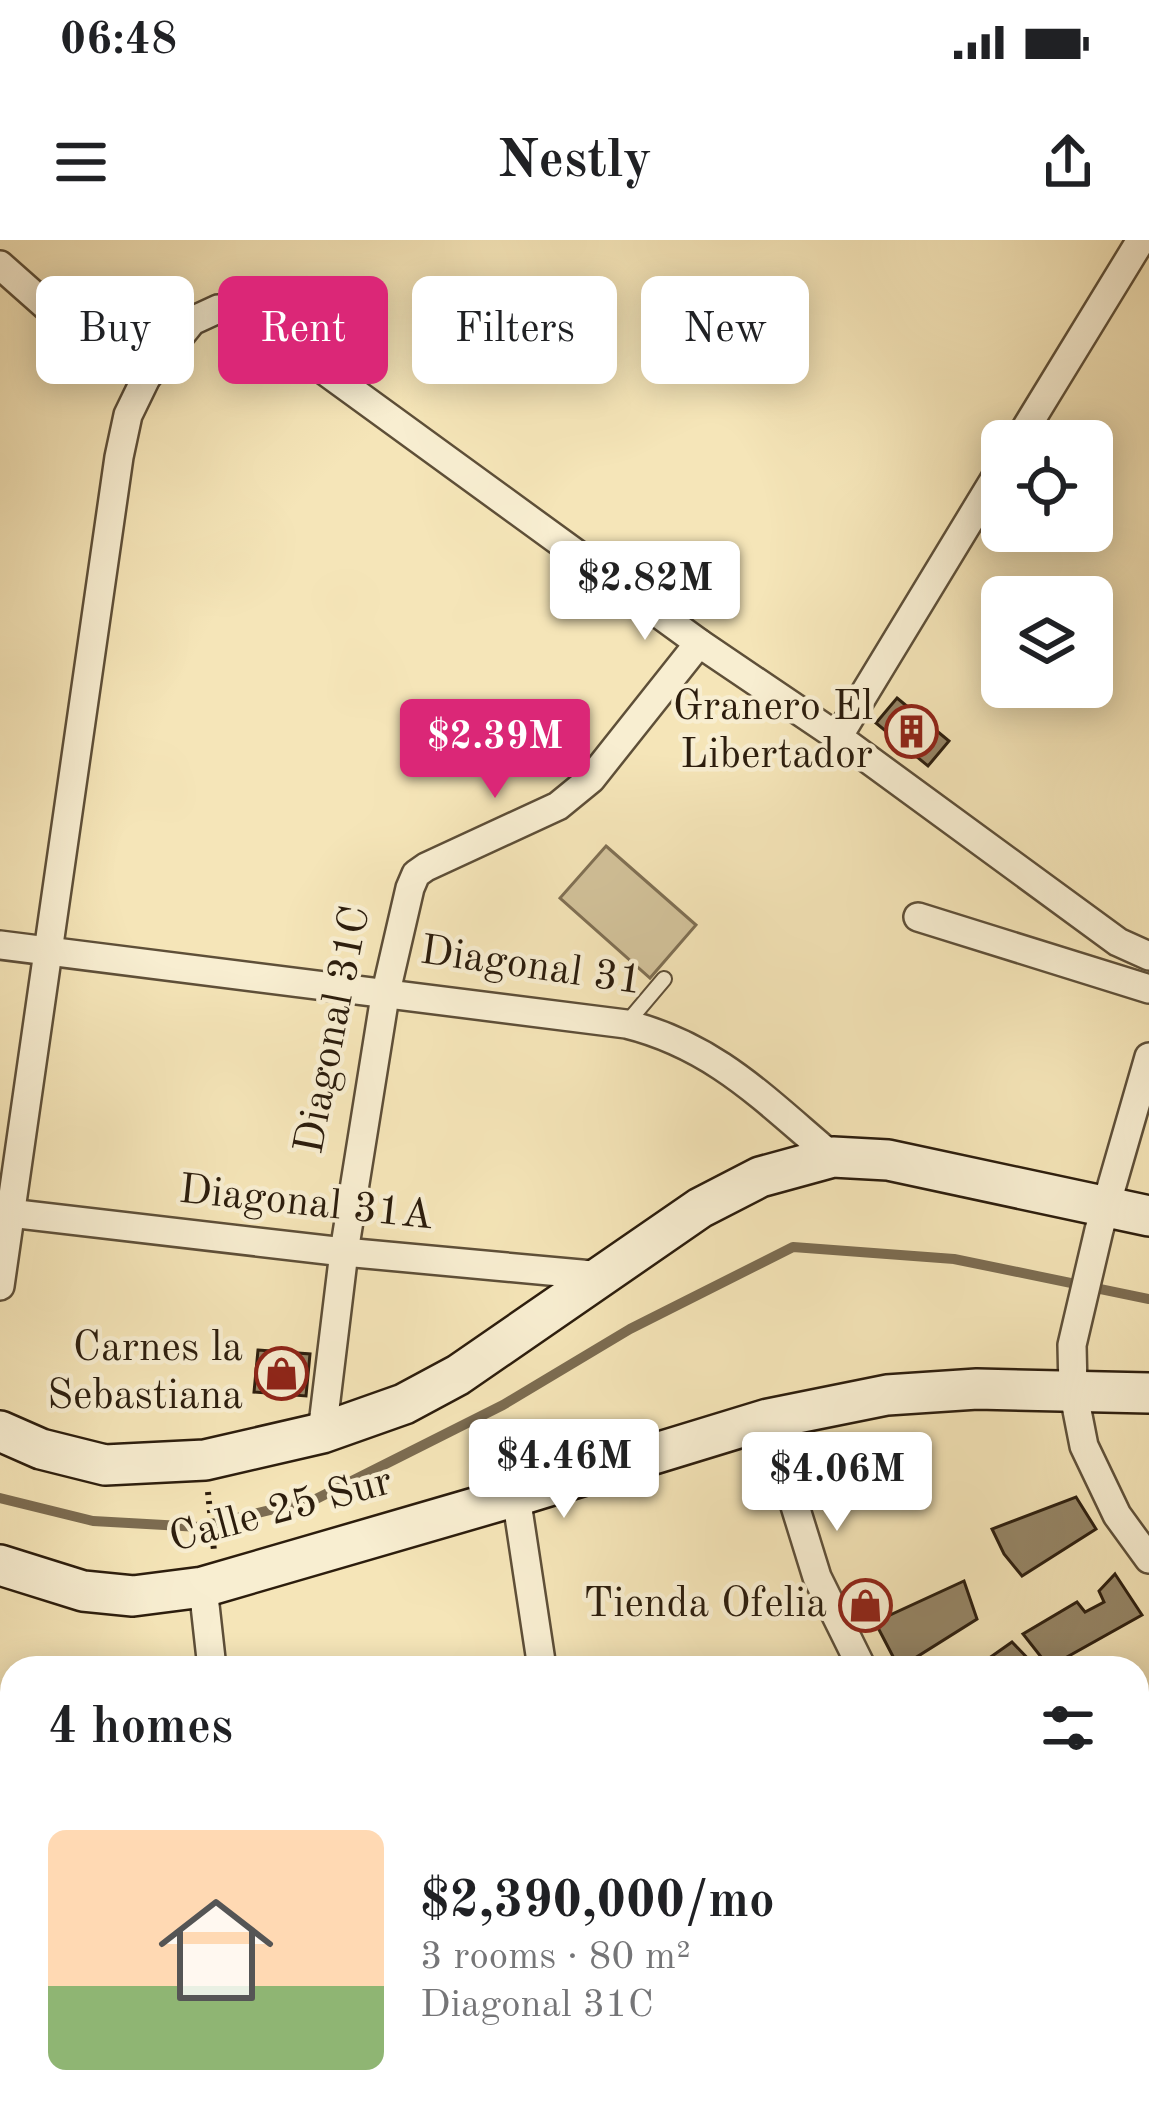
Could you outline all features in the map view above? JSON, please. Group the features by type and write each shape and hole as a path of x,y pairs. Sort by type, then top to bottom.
{"main road":[{"path":"0,1431 40,1449 105,1465 205,1460 322,1433 404,1404 458,1375 700,1208 760,1177 833,1157 888,1160 1135,1210"},
{"name":"Calle 25 Sur","path":"0,1565 82,1592 133,1596 209,1569 516,1496 768,1419 887,1395 977,1389 1149,1393"}],"street":[{"path":"1031,420 1141,240"},
{"path":"0,265 36,296"},
{"path":"194,320 218,309 244,312 1118,942 1149,956"},
{"path":"0,1286 5,1212 49,951 119,457 128,415 143,384"},
{"path":"838,737 981,502"},
{"name":"Diagonal 31C","path":"322,1433 344,1252 385,996 416,874 574,794 699,643"},
{"path":"918,917 1149,989"},
{"path":"1110,976 1121,961 1118,942"},
{"name":"Diagonal 31","path":"0,945 626,1024 701,1052 769,1101 833,1157"},
{"path":"1149,1057 1135,1210 1090,1268 1072,1345 1073,1390 1084,1446 1118,1515 1149,1559"},
{"name":"Diagonal 31A","path":"5,1212 344,1252 603,1276"},
{"path":"768,1419 817,1577 856,1656"},
{"path":"516,1496 540,1656"},
{"path":"209,1569 212,1656"}],"lane":[{"path":"626,1024 664,980"}],"path":[{"path":"208,1499 209,1569"}],"shaded area":[{"path":"606,846 696,925 650,978 560,898"}],"building":[{"name":"Granero El Libertador","path":"897,698 949,741 928,766 876,723"},
{"name":"Carnes la Sebastiana","path":"258,1350 310,1354 306,1396 254,1392"},
{"path":"1076,1497 1096,1529 1022,1576 992,1529"},
{"path":"1115,1574 1142,1615 1069,1656 1040,1656 1023,1634 1077,1602 1085,1612 1104,1602 1099,1591"},
{"path":"964,1581 977,1619 918,1656 893,1656 875,1622"},
{"path":"1012,1642 1025,1656 992,1656"}],"waterway":[{"path":"0,1498 93,1521 200,1527 316,1499 503,1405 630,1329 793,1247 954,1259 1149,1299"}],"place":[{"name":"Granero El Libertador","path":"912,732"},
{"name":"Carnes la Sebastiana","path":"282,1373"},
{"name":"Tienda Ofelia","path":"866,1605"}]}
